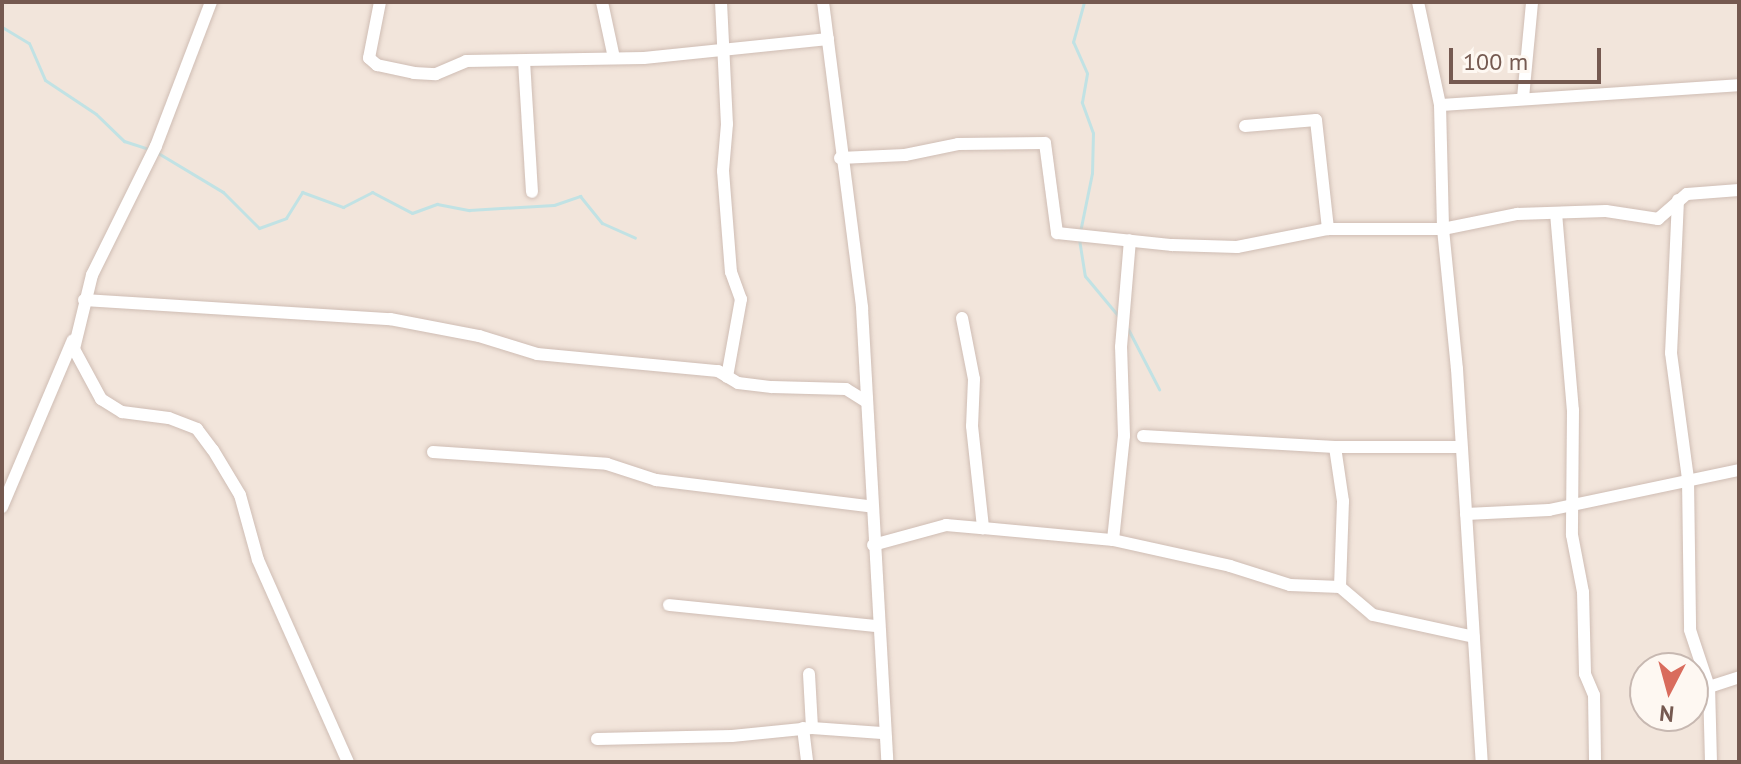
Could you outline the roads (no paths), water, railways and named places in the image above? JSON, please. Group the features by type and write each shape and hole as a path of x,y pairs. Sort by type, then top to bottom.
{"street":[{"path":"2,507 73,340 84,300 127,197 161,134 211,2"},
{"path":"380,2 369,58 377,65 436,74 466,61 614,58 828,39"},
{"path":"602,2 614,58"},
{"path":"721,2 725,48 723,171 731,272 741,299 727,377"},
{"path":"823,2 840,158 862,308 869,506 882,733 887,762"},
{"path":"1418,2 1440,105 1443,229 1457,369 1458,447 1466,514 1482,762"},
{"path":"1523,98 1532,2"},
{"path":"524,61 532,192"},
{"path":"1440,105 1739,85"},
{"path":"1245,126 1316,120 1328,229"},
{"path":"840,158 905,155 958,144 1045,143 1057,233 1237,247 1328,229 1443,229 1456,222 1556,213 1606,211 1658,219 1678,200 1739,190"},
{"path":"1678,200 1671,353 1688,479 1690,630 1697,652"},
{"path":"1556,213 1573,410 1572,505 1585,674 1594,695 1595,762"},
{"path":"1113,540 1124,436 1121,347 1130,240"},
{"path":"84,300 390,319 479,336 537,354 718,371 727,377 772,387 846,389 865,401"},
{"path":"962,318 974,379 972,426 983,528"},
{"path":"73,340 79,363 101,399 122,412 169,418 197,429 213,450 240,495 258,560 348,762"},
{"path":"1143,436 1335,447 1458,447"},
{"path":"1335,447 1343,501 1340,587"},
{"path":"433,452 607,464 656,480 869,506"},
{"path":"1466,514 1572,505 1739,470"},
{"path":"873,545 946,525 1113,540 1290,585 1340,587 1373,615 1474,637"},
{"path":"669,605 877,626"},
{"path":"807,762 809,674"},
{"path":"1711,762 1709,687 1739,677"},
{"path":"597,739 732,736 807,728 882,733"}],"waterway":[{"path":"1080,232 1092,173 1093,133 1082,102 1087,73 1073,42 1084,2"},
{"path":"2,27 29,43 45,80 96,114 124,141 151,150"},
{"path":"158,153 223,192 259,228 286,218 302,192 343,207 372,192 412,213 437,204 469,210 554,205 580,196 602,223 635,238"},
{"path":"1079,239 1085,276 1120,318"},
{"path":"1128,329 1159,389"}]}
